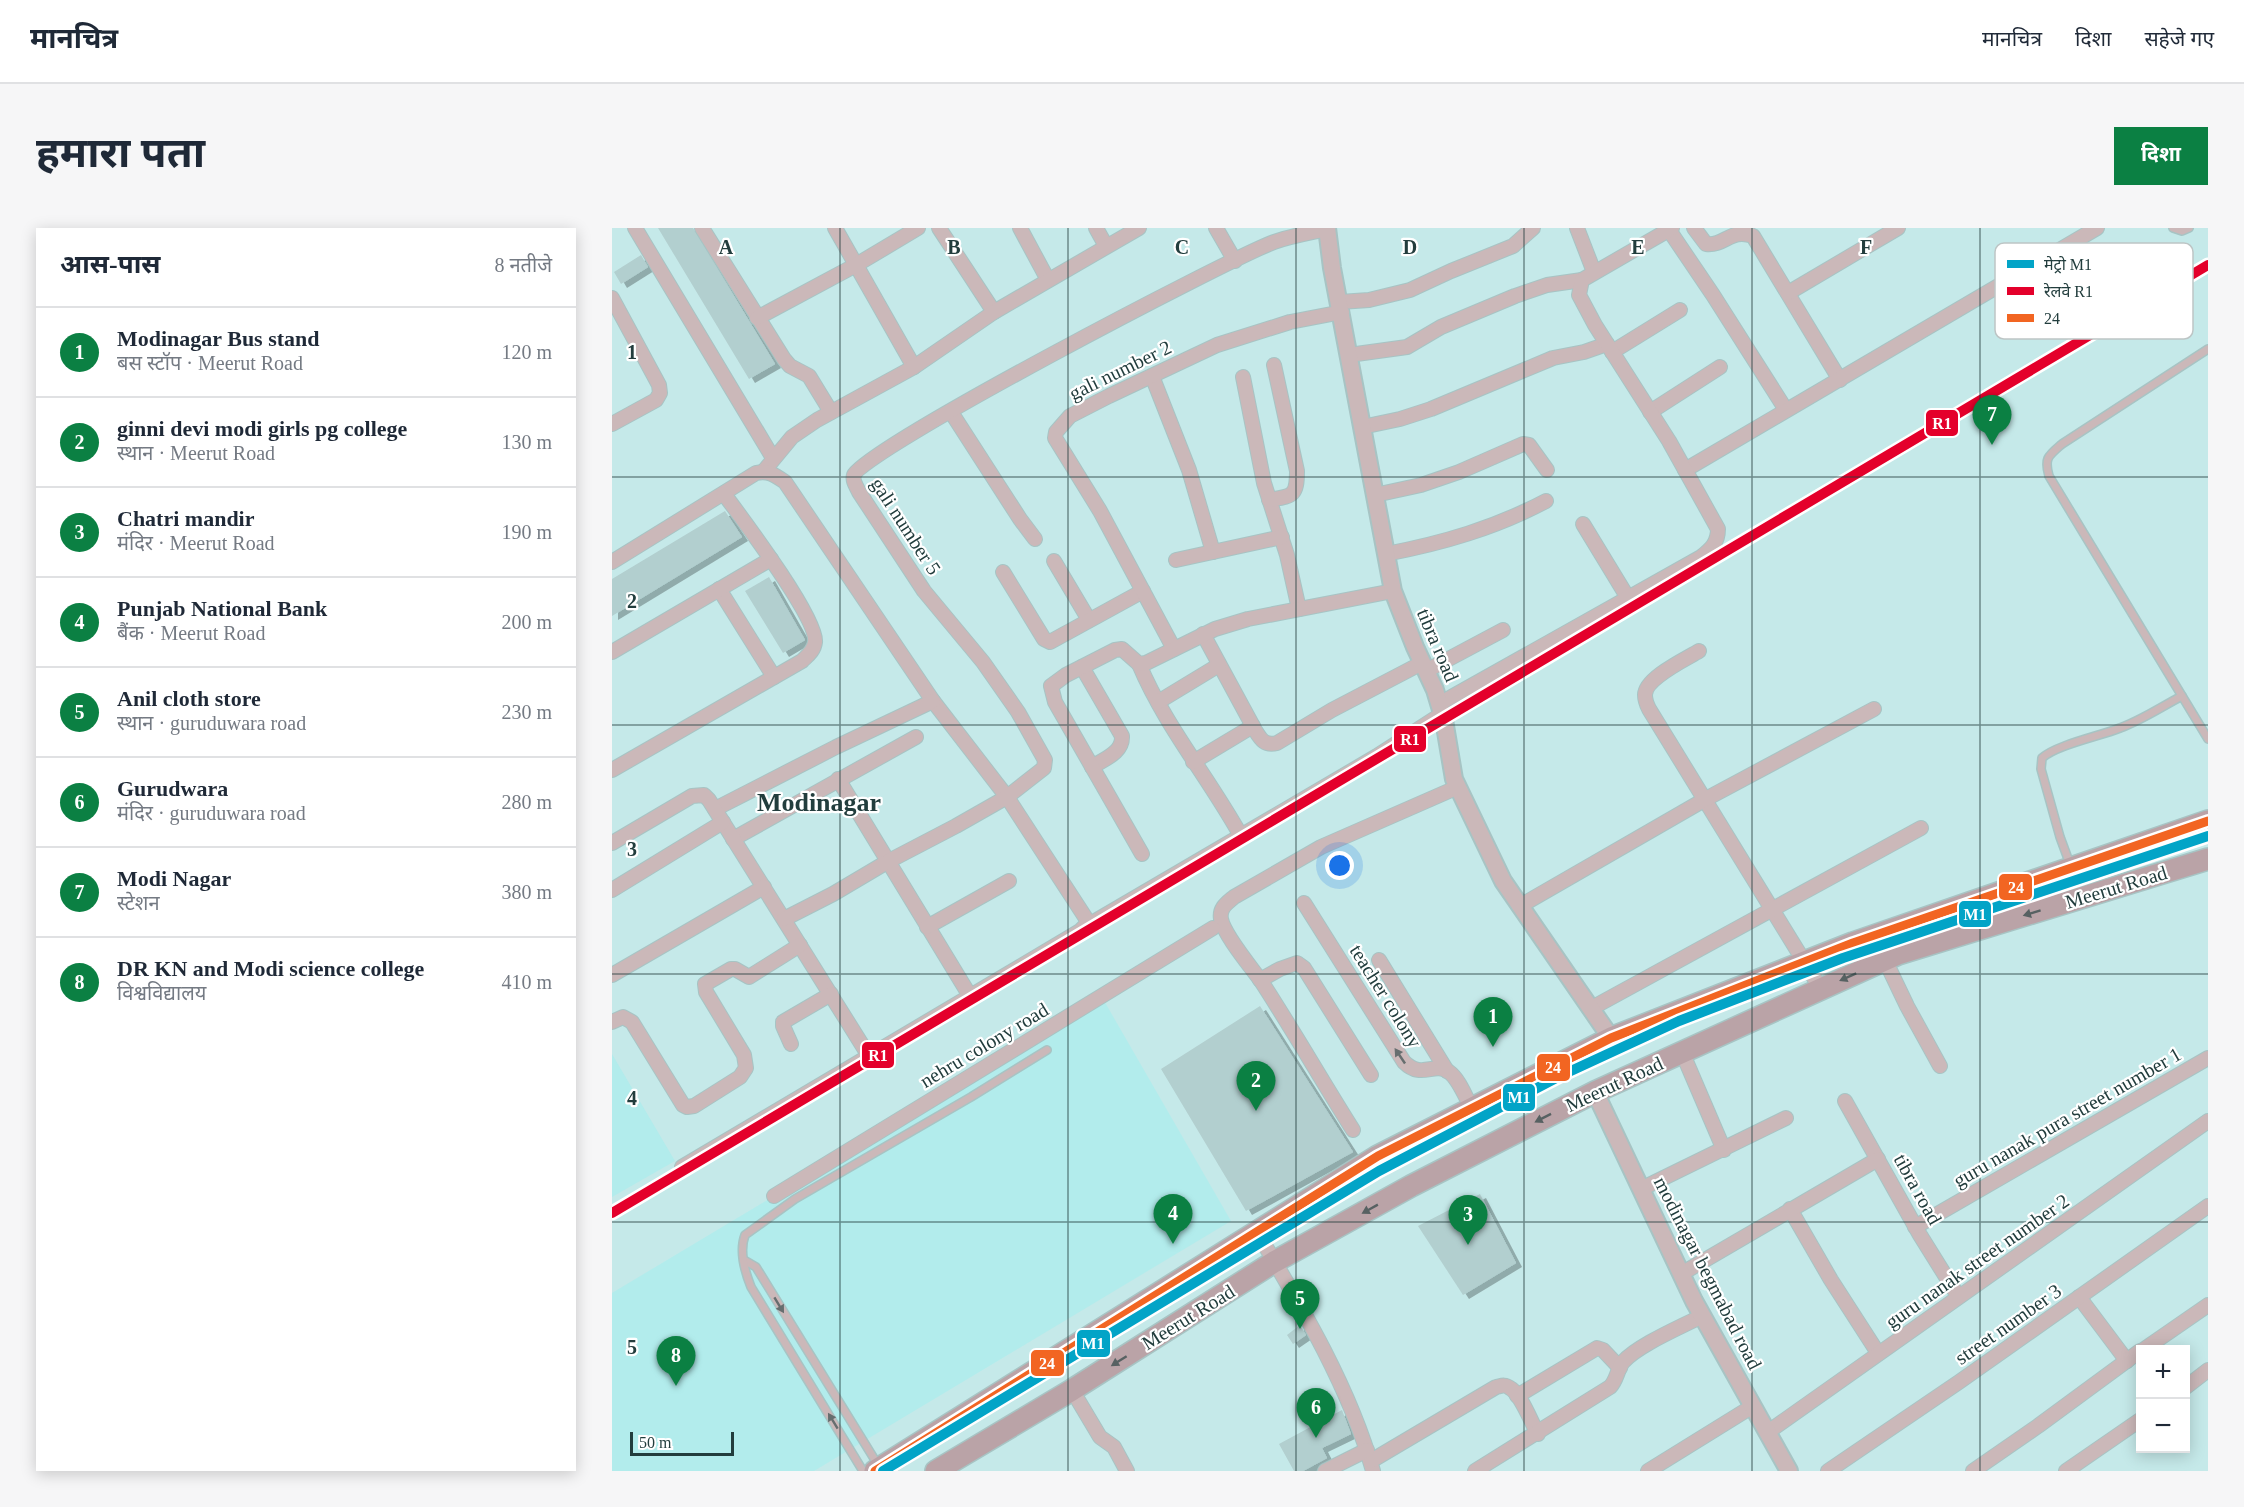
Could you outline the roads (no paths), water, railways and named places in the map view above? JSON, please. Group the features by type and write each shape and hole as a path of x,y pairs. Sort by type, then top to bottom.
{"highway":[{"name":"Meerut Road","path":"873,1470 1378,1156 1611,1038 1853,942 2208,821"},
{"name":"Meerut Road","path":"939,1470 1072,1390 1274,1262 1411,1186 1595,1092 1898,954 2208,859"}],"street":[{"path":"635,228 773,458"},
{"path":"702,228 784,359 790,366 809,376 816,384 831,412"},
{"path":"835,228 914,367"},
{"path":"757,318 856,265 918,228"},
{"path":"939,228 994,312"},
{"path":"1020,228 1048,280"},
{"path":"1096,228 1106,246"},
{"path":"764,472 792,437 831,412 914,367 994,312 1139,228"},
{"path":"1216,228 1235,261"},
{"path":"1270,228 1274,242"},
{"name":"gali number 2","path":"1174,649 1100,511 1055,438 1056,432 1071,416 1109,396 1228,342 1341,307 1410,291 1451,271 1513,246 1533,228"},
{"path":"1577,228 1594,272"},
{"path":"1694,228 1707,244 1712,245 1736,229 1746,229 1753,236 1840,380"},
{"path":"1788,293 1879,233 1898,228"},
{"path":"2061,243 2077,233 2097,228"},
{"name":"gali number 5","path":"1007,797 1044,768 1045,760 1018,712 983,662 924,591 904,563 854,482 854,475 867,462 951,412 1201,276 1274,242 1327,229"},
{"name":"tibra road","path":"1327,229 1393,591 1435,690 1441,709 1451,768 1503,881 1611,1038"},
{"path":"1349,355 1407,347 1441,327 1515,296 1546,285 1582,280 1650,233 1670,229 1786,410"},
{"path":"612,562 747,478 764,472 772,473 790,487 933,701 1007,797 1089,922 1095,923 1377,756 1441,709 1701,557 1713,547 1718,537 1718,529 1579,295 1582,280"},
{"path":"1685,470 1840,380 1995,284"},
{"path":"612,298 660,393 656,400 612,424"},
{"path":"1362,427 1400,419 1431,409 1553,358 1609,348 1680,310"},
{"path":"1269,500 1287,497 1294,493 1297,486 1297,471 1274,365"},
{"path":"1650,412 1720,367"},
{"path":"1152,376 1189,470 1213,552"},
{"path":"1243,377 1269,500 1282,537 1299,609"},
{"path":"951,412 1035,539"},
{"path":"1376,495 1421,485 1459,472 1522,444 1529,445 1547,470"},
{"path":"612,770 802,661 812,652 815,643 814,631 807,616 771,559 724,494"},
{"path":"1386,554 1436,544 1475,532 1515,517 1546,501"},
{"path":"1584,524 1628,598"},
{"path":"1176,560 1282,537"},
{"path":"612,652 771,559"},
{"path":"1054,561 1089,620"},
{"path":"1003,572 1044,639 1050,642 1143,591"},
{"path":"719,589 774,677"},
{"path":"1139,664 1203,634 1248,619 1393,591"},
{"path":"1203,634 1262,741 1270,745 1332,710 1503,630"},
{"path":"1142,854 1051,692 1051,686 1058,680 1116,650 1122,649 1139,664 1193,762 1241,836"},
{"path":"1699,651 1655,678 1647,687 1645,696 1649,709 1821,989"},
{"path":"1158,702 1219,665"},
{"path":"1082,667 1122,736 1122,743 1118,751 1092,767"},
{"path":"715,809 836,747 933,701"},
{"path":"1520,906 1704,800 1874,709"},
{"path":"1193,762 1253,726"},
{"path":"733,839 916,737"},
{"path":"838,779 970,996"},
{"path":"1353,1130 1260,980 1225,930 1221,911 1225,904 1321,847 1458,787"},
{"path":"612,843 699,794 704,795 715,809 869,1056"},
{"path":"784,919 1007,797"},
{"path":"612,890 723,822"},
{"path":"1590,1009 1921,828"},
{"path":"927,927 1009,880"},
{"path":"612,975 764,887"},
{"name":"teacher colony","path":"1304,903 1404,1062 1411,1069 1418,1071 1440,1068 1447,1071"},
{"path":"682,1167 1080,931 1089,922"},
{"name":"nehru colony road","path":"774,1196 1213,928"},
{"path":"612,1022 623,1017 632,1022 683,1105 694,1106 740,1077 746,1068 744,1055 706,992 705,984 731,969 749,977 800,945"},
{"path":"1379,960 1472,1109"},
{"path":"1885,960 1940,1066"},
{"path":"1260,980 1290,964 1297,963 1304,968 1371,1075"},
{"path":"791,1044 783,1022 831,994"},
{"path":"1682,1052 1724,1150"},
{"name":"guru nanak pura street number 1","path":"1915,1227 2208,1058"},
{"name":"modinagar begmabad road","path":"1595,1092 1702,1316 1789,1471"},
{"name":"tibra road","path":"1845,1101 1915,1227 1958,1296"},
{"path":"1641,1190 1786,1118"},
{"name":"guru nanak street number 2","path":"1767,1432 2208,1121"},
{"path":"1681,1274 1878,1159"},
{"name":"street number 3","path":"1828,1471 2208,1206"},
{"path":"1790,1209 1831,1280 1878,1353"},
{"path":"1257,1232 1332,1367 1370,1461"},
{"path":"2079,1297 2127,1361"},
{"path":"2149,1345 2208,1305"},
{"path":"1474,1471 1538,1434 1610,1387 1615,1382 1625,1360 1648,1344 1702,1316"},
{"path":"1517,1396 1597,1348 1604,1350 1620,1368"},
{"path":"1973,1471 2136,1354"},
{"path":"2190,1384 2208,1370"},
{"path":"1325,1471 1370,1461 1496,1387 1504,1385 1511,1388 1517,1396 1538,1434"},
{"path":"1072,1390 1100,1437 1114,1447 1127,1471"},
{"path":"1648,1471 1753,1406"},
{"path":"2066,1471 2136,1423"}],"lane":[{"path":"2173,228 2182,231 2188,228"},
{"path":"2208,349 2062,444 2049,455 2046,464 2049,476 2208,740"},
{"path":"2072,868 2060,837 2041,769 2042,758 2056,748 2075,744 2138,720 2182,696"},
{"path":"873,1470 751,1287 745,1273 743,1241 750,1230 795,1199 1047,1050"},
{"path":"744,1260 756,1267 873,1470"}],"metro line":[{"name":"M1","path":"883,1471 1379,1171 1560,1076 1679,1021 1843,958 2208,836"}],"rail line":[{"name":"R1","path":"2193,274 2208,265"},
{"name":"R1","path":"612,1213 2083,339"}],"place":[{"name":"Modi Nagar","path":"1992,445"},
{"name":"Modinagar Bus stand","path":"1493,1047"},
{"name":"ginni devi modi girls pg college","path":"1256,1111"},
{"name":"Punjab National Bank","path":"1173,1244"},
{"name":"Chatri mandir","path":"1468,1245"},
{"name":"Anil cloth store","path":"1300,1329"},
{"name":"DR KN and Modi science college","path":"676,1386"},
{"name":"Gurudwara","path":"1316,1438"}],"district":[{"name":"Modinagar","path":"819,802"}]}
